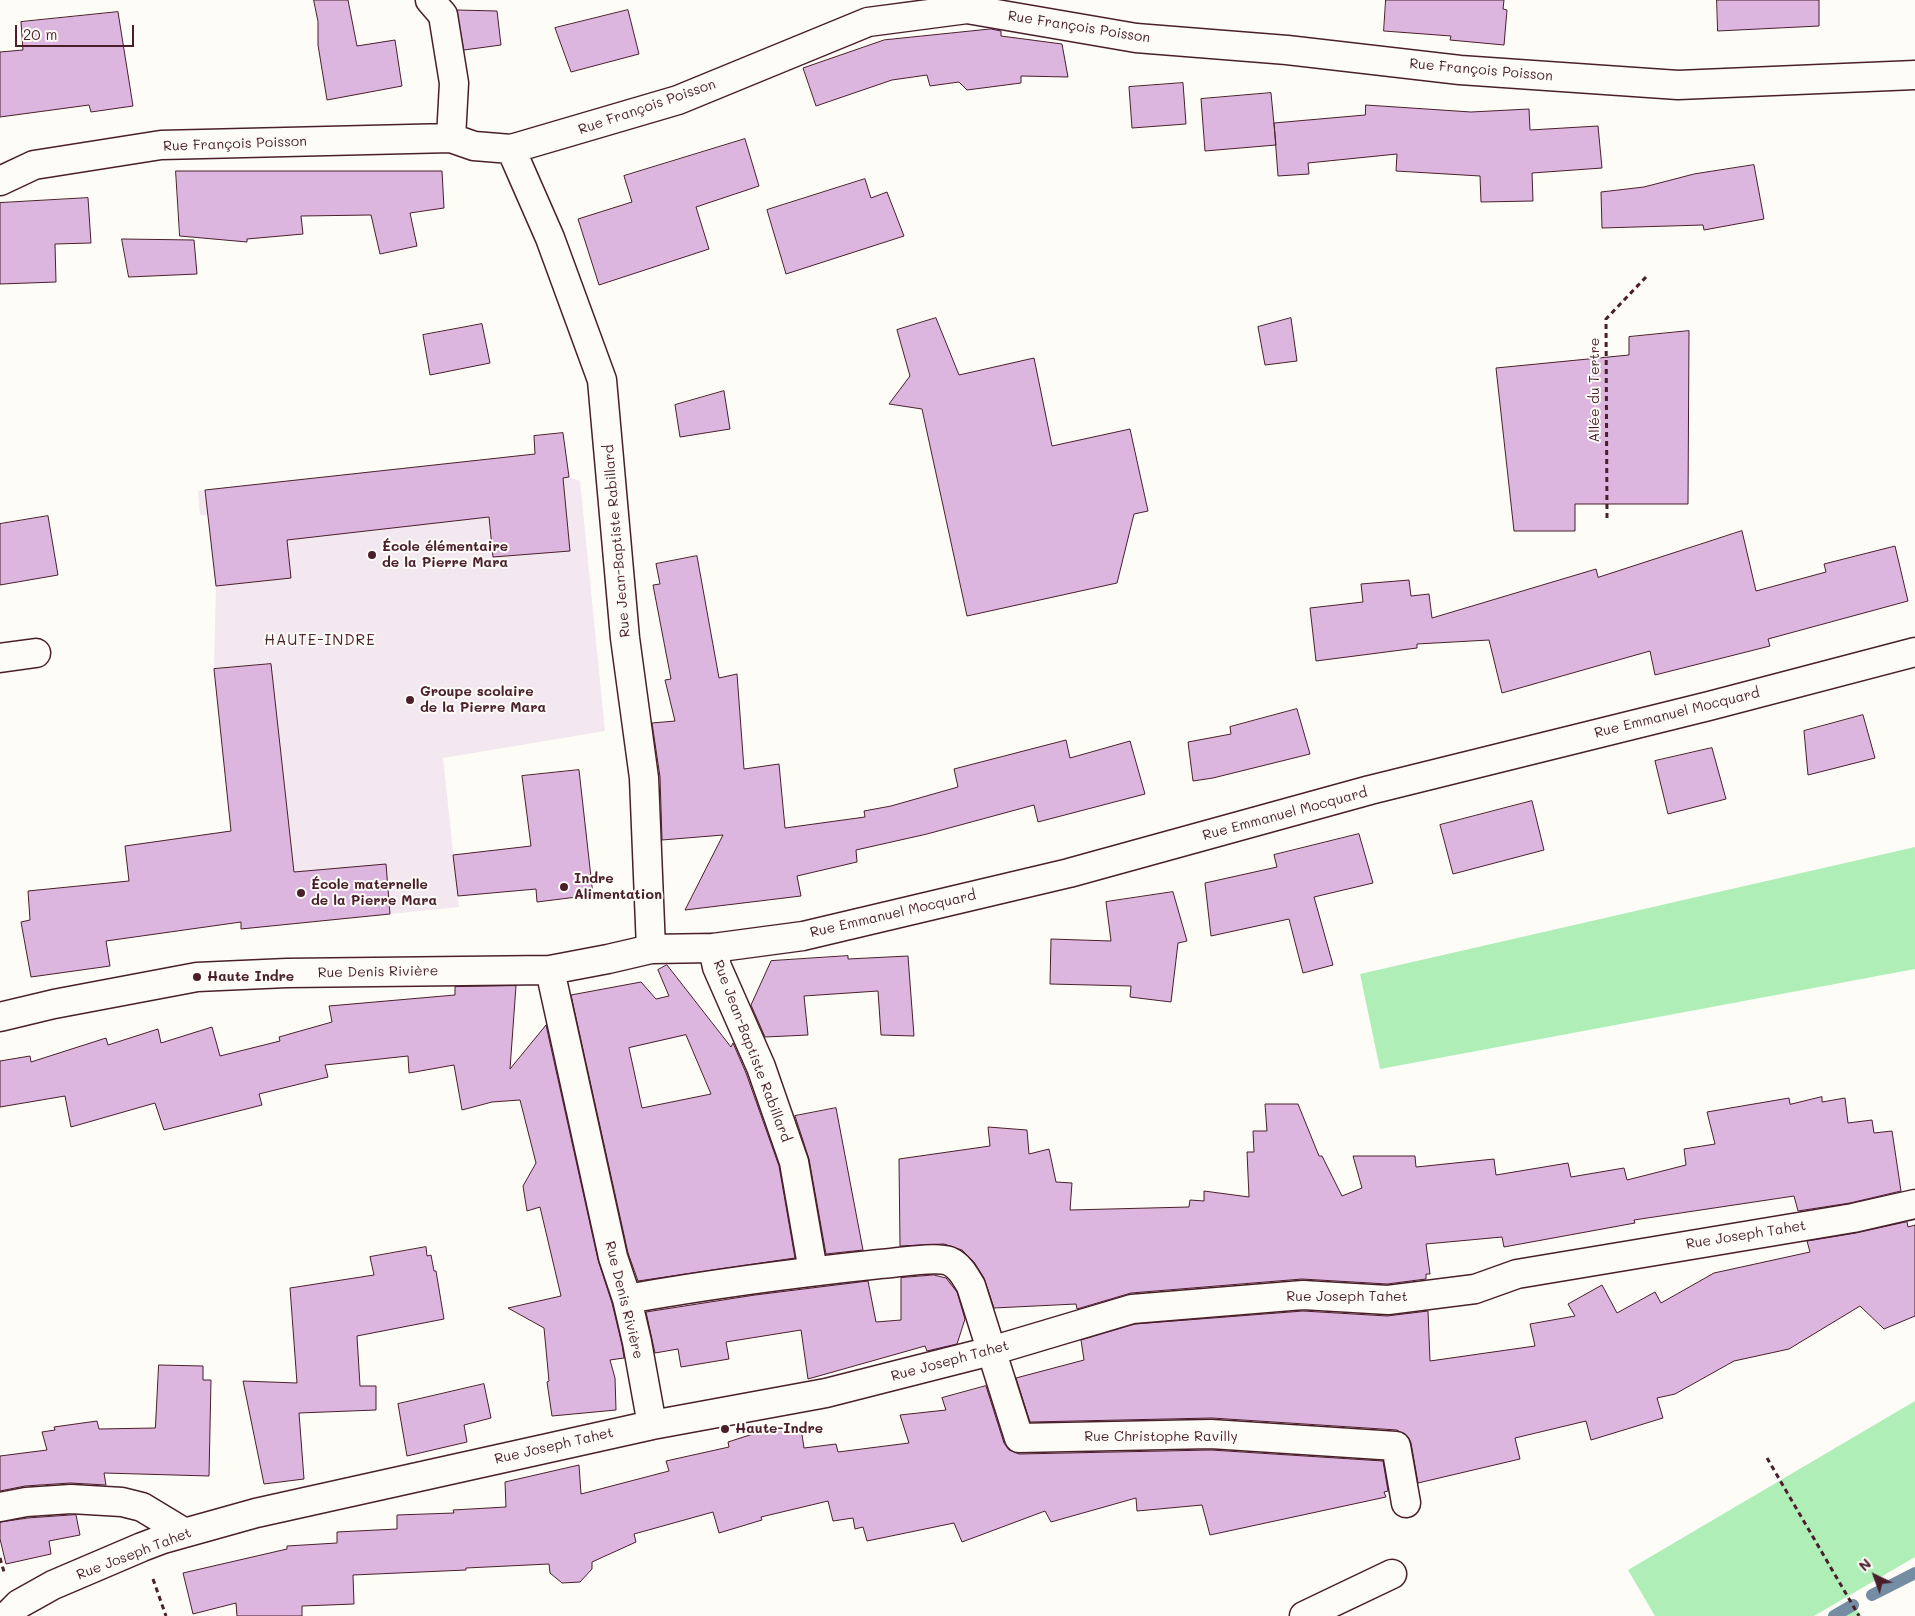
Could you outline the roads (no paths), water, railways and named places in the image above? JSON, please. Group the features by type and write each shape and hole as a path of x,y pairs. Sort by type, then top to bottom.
{"street":[{"path":"430,0 443,15 454,83 451,138"},
{"name":"Rue François Poisson","path":"0,181 34,165 161,145 451,138 474,146 511,149 678,100 868,22 967,9 1136,38 1286,50 1460,70 1678,85 1915,75"},
{"name":"Rue Jean-Baptiste Rabillard","path":"511,149 550,238 602,380 626,638 644,778 651,949"},
{"name":"Rue Emmanuel Mocquard","path":"651,949 713,948 803,936 1069,873 1370,790 1710,706 1915,652"},
{"path":"0,658 36,653"},
{"name":"Rue Jean-Baptiste Rabillard","path":"713,948 717,967 761,1067 794,1162 813,1271"},
{"name":"Rue Denis Rivière","path":"0,1017 54,1004 197,977 287,973 550,970 608,960 651,949"},
{"name":"Rue Denis Rivière","path":"550,970 613,1258 627,1300 637,1342 652,1424"},
{"name":"Rue Joseph Tahet","path":"7,1616 19,1604 53,1585 156,1542 256,1513 652,1424 826,1393 990,1352 1132,1309 1303,1295 1388,1300 1475,1289 1517,1274 1854,1218 1915,1204"},
{"path":"627,1300 700,1286 813,1271 926,1260 947,1260 960,1268 971,1286 990,1352"},
{"name":"Rue Christophe Ravilly","path":"990,1352 1019,1438 1211,1434 1396,1446 1406,1503"},
{"path":"0,1507 26,1502 70,1499 122,1502 142,1507 185,1533"},
{"path":"1304,1616 1392,1574"}],"waterway":[{"path":"1872,1595 1915,1573"},
{"path":"1834,1616 1853,1605"}],"place":[{"name":"École élémentaire de la Pierre Mara","path":"372,555"},
{"name":"Groupe scolaire de la Pierre Mara","path":"410,700"},
{"name":"Indre Alimentation","path":"564,887"},
{"name":"École maternelle de la Pierre Mara","path":"301,893"},
{"name":"Haute Indre","path":"197,977"},
{"name":"Haute-Indre","path":"725,1429"}],"district":[{"name":"HAUTE-INDRE","path":"320,640"}]}
